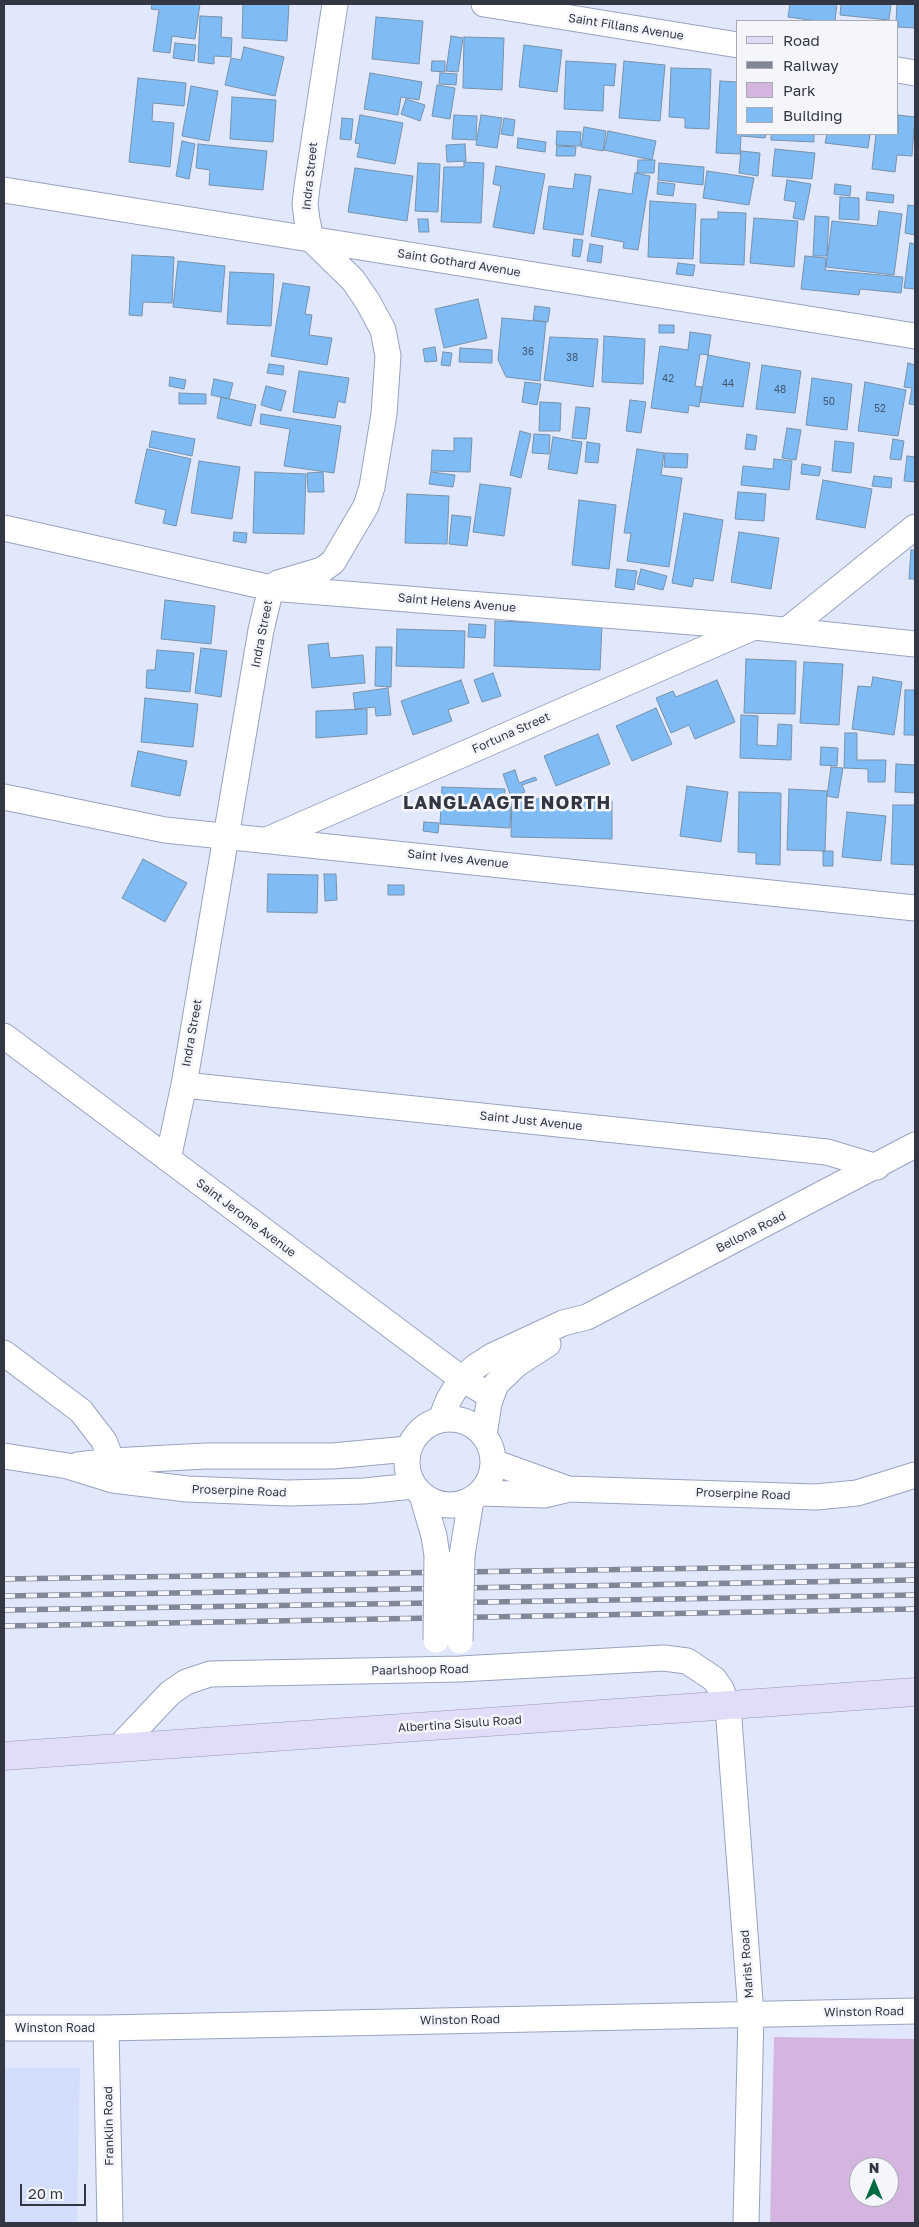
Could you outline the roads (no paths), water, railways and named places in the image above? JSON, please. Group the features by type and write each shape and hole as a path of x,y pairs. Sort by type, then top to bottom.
{"main road":[{"name":"Albertina Sisulu Road","path":"4,1756 915,1692"}],"street":[{"name":"Indra Street","path":"168,1159 184,1085 261,630 271,588 278,583 322,570 333,562 350,535 366,506 372,487 385,406 388,356 383,330 368,302 353,280 311,239 305,204 335,4"},
{"name":"Saint Fillans Avenue","path":"484,4 736,44"},
{"path":"899,70 915,73"},
{"name":"Saint Gothard Avenue","path":"4,190 915,336"},
{"path":"787,630 915,527"},
{"name":"Saint Helens Avenue","path":"4,528 271,588 754,627 915,644"},
{"name":"Fortuna Street","path":"268,839 754,627"},
{"name":"Saint Ives Avenue","path":"4,797 165,830 225,837 268,839 915,908"},
{"name":"Saint Jerome Avenue","path":"4,1036 462,1379 491,1396"},
{"name":"Saint Just Avenue","path":"184,1085 827,1152 877,1167"},
{"name":"Bellona Road","path":"441,1419 454,1388 462,1379 475,1367 513,1345 562,1323 587,1317 877,1167 915,1145"},
{"name":"Bellona Road","path":"491,1396 496,1384 517,1364 538,1349 569,1333 587,1317"},
{"path":"4,1353 81,1412 104,1440 112,1461"},
{"path":"484,1435 491,1396"},
{"path":"448,1640 462,1555 476,1496 490,1479 493,1462 491,1448 484,1435 472,1425 457,1419 441,1419 430,1423 420,1430 408,1449 406,1462 408,1474 417,1490 434,1536 448,1640 448,1669"},
{"name":"Proserpine Road","path":"68,1466 112,1461 204,1456 332,1456 408,1449"},
{"name":"Proserpine Road","path":"4,1456 68,1466 114,1480 187,1489 288,1492 417,1490 438,1504 449,1505 460,1504 476,1496 544,1496 568,1489 836,1496 857,1493 915,1475"},
{"name":"Proserpine Road","path":"493,1462 568,1489"},
{"name":"Paarlshoop Road","path":"118,1748 170,1693 186,1682 210,1674 448,1669 664,1658 687,1661 714,1679 722,1689 728,1706"},
{"name":"Marist Road","path":"728,1706 751,2014 746,2223"},
{"name":"Winston Road","path":"4,2028 106,2028 915,2011"},
{"name":"Franklin Road","path":"106,2028 110,2223"}],"railway":[{"path":"4,1579 915,1565"},
{"path":"4,1596 915,1580"},
{"path":"4,1610 915,1595"},
{"path":"4,1626 915,1609"}],"district":[{"name":"LANGLAAGTE NORTH","path":"507,803"}]}
